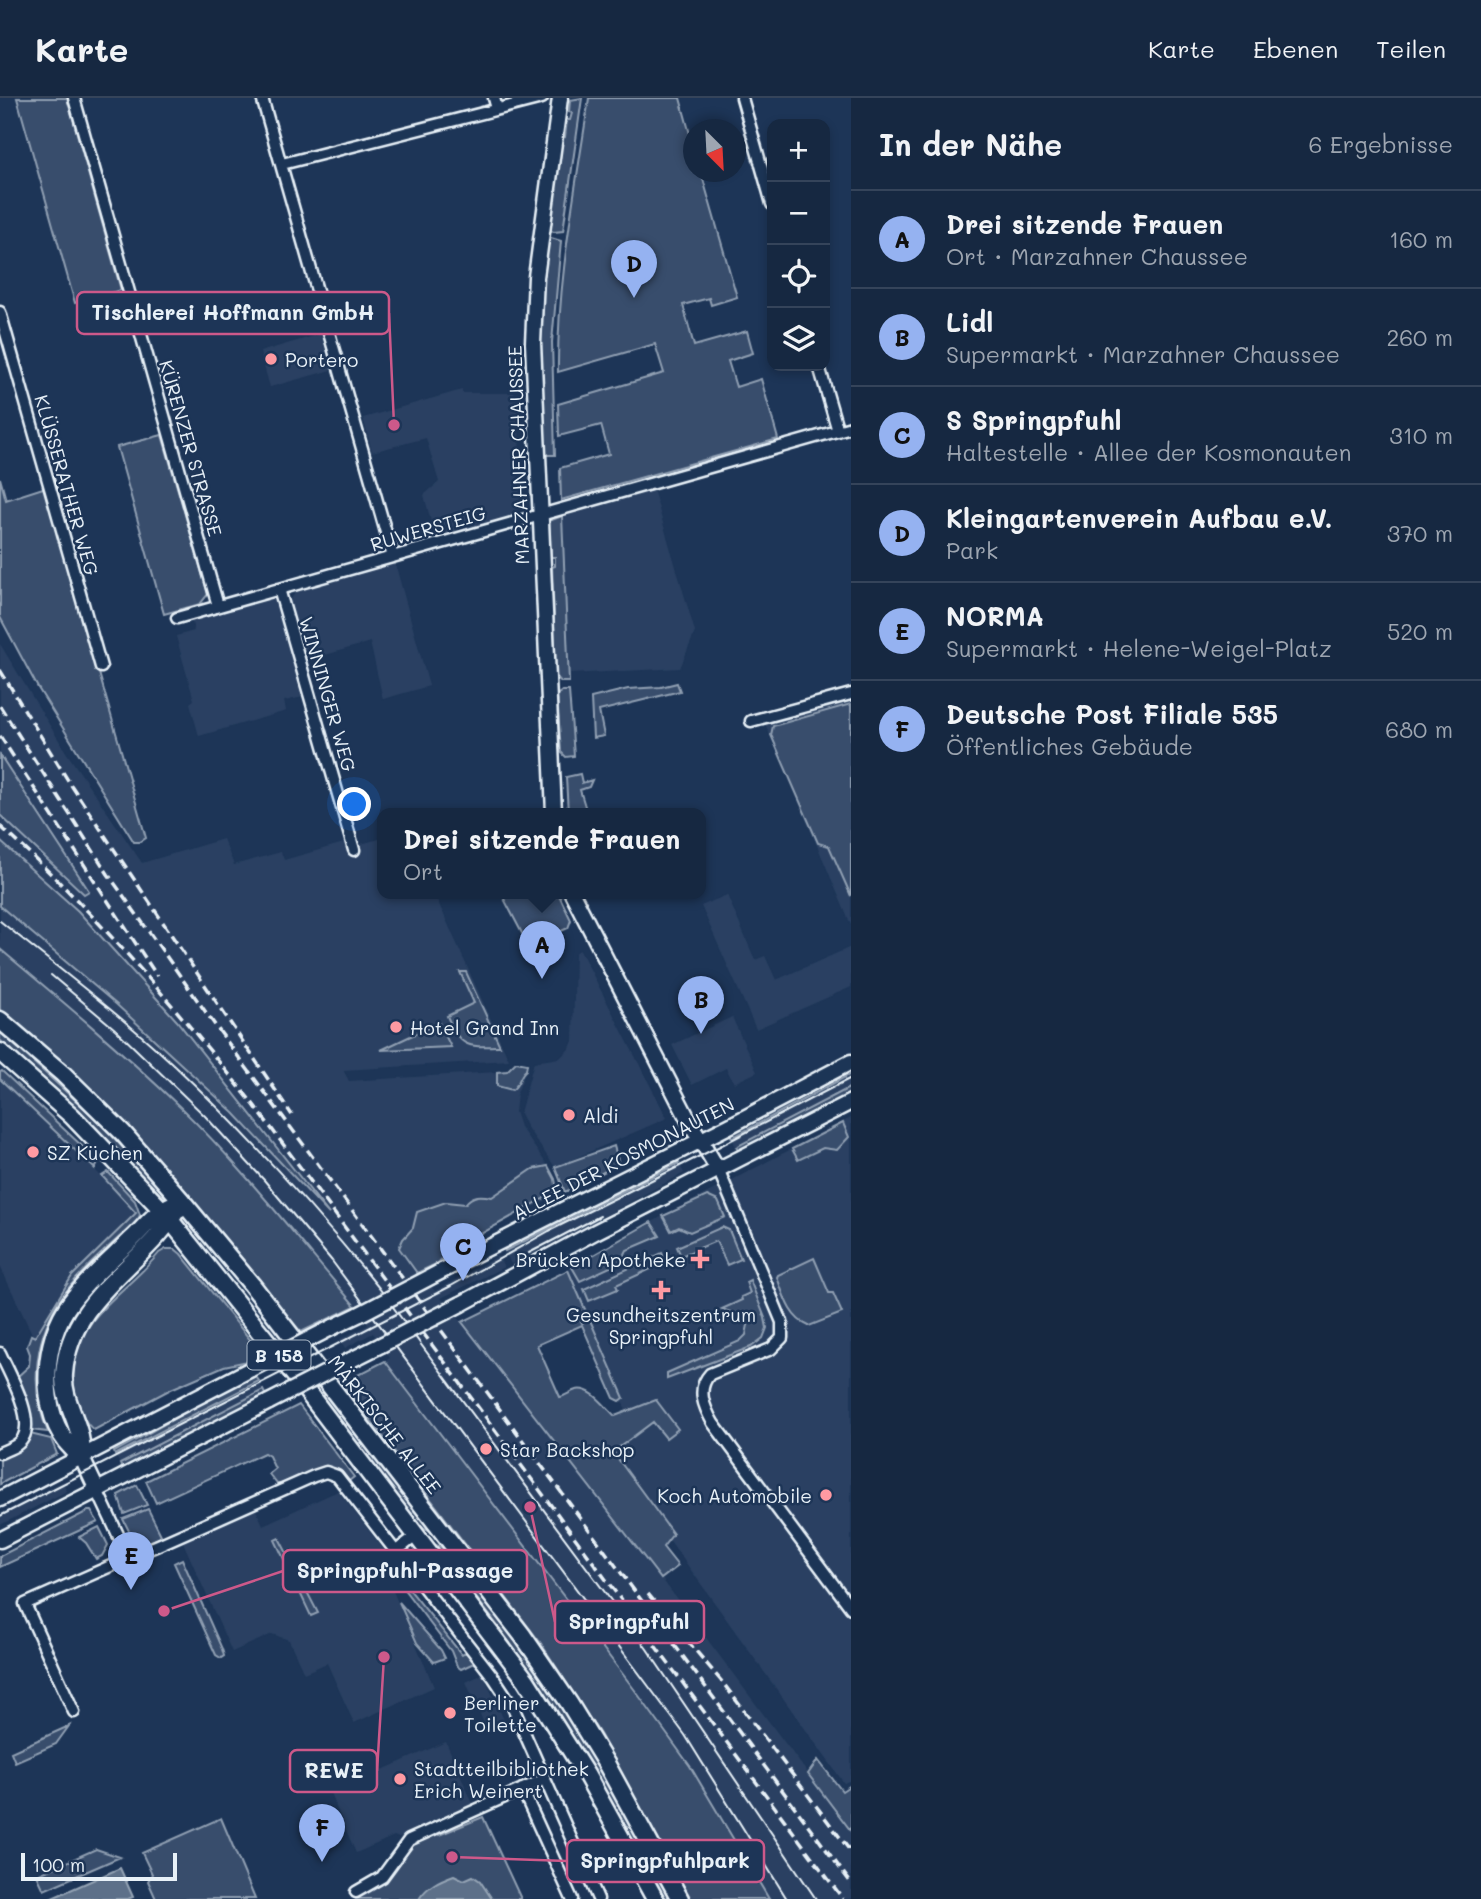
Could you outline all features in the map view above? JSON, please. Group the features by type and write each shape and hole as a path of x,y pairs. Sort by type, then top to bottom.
{"main road":[{"name":"MARZAHNER CHAUSSEE","path":"554,808 533,309 560,98"},
{"path":"575,899 719,1171"},
{"name":"MÄRKISCHE ALLEE","path":"0,1020 63,1074 114,1125 182,1200 252,1285 523,1636 607,1765 680,1899"},
{"name":"B 158","path":"0,1052 72,1116 167,1215 234,1298 526,1680 587,1776 655,1899"},
{"name":"ALLEE DER KOSMONAUTEN","path":"0,1499 851,1062"},
{"path":"0,1539 851,1102"},
{"path":"97,1490 81,1456 67,1443 52,1413 48,1368 58,1326 65,1310 81,1289 182,1200"},
{"path":"417,1535 429,1533 435,1536 469,1579 490,1594"}],"street":[{"name":"KÜRENZER STRASSE","path":"74,98 218,606"},
{"path":"262,98 393,557"},
{"path":"494,98 497,109"},
{"path":"282,164 542,98"},
{"path":"742,98 767,186"},
{"name":"KLÜSSERATHER WEG","path":"0,312 101,667"},
{"path":"820,371 838,430"},
{"name":"RUWERSTEIG","path":"177,618 851,427"},
{"name":"WINNINGER WEG","path":"279,589 354,850"},
{"path":"751,721 851,694"},
{"path":"719,1171 782,1322 782,1338 771,1349 710,1374 704,1383 703,1402 713,1423 851,1608"},
{"path":"0,1353 24,1411 26,1430 19,1443 0,1453"},
{"path":"74,1712 25,1604 326,1472 337,1476 506,1696 598,1899"},
{"path":"97,1490 129,1558"},
{"path":"395,1552 417,1535"},
{"path":"356,1892 382,1877 409,1840 545,1779"},
{"path":"522,1789 572,1899"}],"shaded area":[{"path":"17,98 67,98 121,290 75,303"},
{"path":"582,98 563,231 554,232 548,230 561,136 565,137 567,120 570,120 572,113 569,112 570,100"},
{"path":"589,98 680,98 686,119 683,119 683,182 704,182 737,297 711,305 709,298 683,305 694,346 747,331 753,353 728,361 736,387 761,379 778,439 561,500 560,468 609,454 601,425 559,436 558,404 664,373 655,344 558,372 561,303"},
{"path":"546,239 561,241 552,342 555,455 544,455 538,310"},
{"path":"321,334 331,370 270,387 260,352"},
{"path":"462,390 462,393 518,393 521,505 514,515 435,536 424,495 439,482 426,438 372,452 363,418"},
{"path":"162,435 208,594 200,604 164,614 117,447"},
{"path":"0,478 6,500 46,487 146,838 140,842 134,842 38,688 0,617"},
{"path":"653,489 695,632 680,668 569,674 562,516"},
{"path":"562,516 569,682 561,682 556,676 552,567 555,566 555,557 551,557 549,521"},
{"path":"395,563 429,686 383,699 370,642 308,660 290,601 296,591"},
{"path":"274,597 303,697 284,701 286,711 199,736 190,703 194,700 176,636 194,631 192,621"},
{"path":"0,644 66,752 142,863 223,839 234,865 281,852 284,860 344,843 346,848 377,840 377,899 437,899 509,1060 343,1070 349,1081 497,1072 497,1086 526,1070 517,1093 515,1112 520,1127 548,1166 562,1193 414,1269 435,1291 498,1256 504,1267 441,1298 650,1563 851,1831 851,1899 769,1899 690,1766 385,1361 390,1358 373,1333 345,1348 340,1339 368,1325 355,1306 233,1162 180,1107 83,1019 0,949 0,906 117,1005 234,1113 322,1206 254,1117 78,911 0,841 0,815 83,894 88,891 0,755"},
{"path":"677,683 680,691 599,711 604,736 593,738 591,698 628,689"},
{"path":"562,691 569,691 574,756 566,757 561,752 557,695"},
{"path":"851,698 851,925 764,721"},
{"path":"851,704 851,896 829,846 818,843 771,735 773,726"},
{"path":"0,755 89,891 84,894 0,815"},
{"path":"580,774 582,783 592,780 589,787 580,790 585,808 568,808 566,777"},
{"path":"0,841 78,911 177,1021 329,1214 234,1113 117,1005 0,906"},
{"path":"727,895 755,960 765,956 776,980 851,947 851,987 756,1029 701,906"},
{"path":"504,899 561,899 571,920 568,928 550,936 552,963 537,970 525,939"},
{"path":"0,949 114,1046 203,1130 270,1204 355,1306 301,1332 174,1177 65,1067 0,1010"},
{"path":"580,950 667,1118 555,1167 520,1113 534,1062 560,1058 573,1041 575,953"},
{"path":"460,972 466,972 500,1046 466,1043 452,1027 447,1016 474,1003"},
{"path":"732,1017 757,1072 734,1083 726,1068 692,1085 672,1045"},
{"path":"439,1023 451,1047 381,1050 436,1024"},
{"path":"0,1032 96,1119 161,1188 164,1199 68,1100 0,1040"},
{"path":"516,1062 527,1064 517,1085 512,1090 497,1086 497,1072 507,1071"},
{"path":"851,1068 851,1074 732,1138 730,1134"},
{"path":"2,1071 99,1162 95,1169 0,1079"},
{"path":"851,1074 851,1087 736,1147 732,1138"},
{"path":"0,1079 47,1121 137,1213 72,1276 34,1338 0,1266"},
{"path":"851,1087 851,1096 740,1153 736,1147"},
{"path":"851,1118 851,1780 844,1783 594,1435 626,1410 565,1270"},
{"path":"843,1123 849,1137 837,1150 823,1148 798,1160 792,1149"},
{"path":"614,1146 619,1164 565,1192 555,1167"},
{"path":"676,1157 679,1163 505,1251 503,1246"},
{"path":"679,1163 684,1173 565,1237 567,1242 562,1239 511,1264 505,1251"},
{"path":"548,1166 555,1179 557,1191 447,1253 438,1263 417,1273 399,1248 413,1228 417,1212 446,1202 465,1204 477,1196 492,1197 533,1169"},
{"path":"108,1172 135,1201 140,1215 137,1221 80,1274 54,1309 41,1343 37,1379 38,1397 48,1432 31,1430 32,1418 17,1377 29,1366 30,1354 27,1346 31,1335 35,1337 72,1276 136,1213 102,1176"},
{"path":"707,1196 718,1201 725,1217 690,1232 679,1227 671,1231 663,1216"},
{"path":"651,1222 660,1236 627,1250 621,1262 580,1281 572,1267"},
{"path":"722,1227 729,1230 741,1259 727,1265 716,1241 681,1256 677,1247"},
{"path":"166,1249 175,1249 181,1254 256,1347 259,1355 248,1361 224,1366 171,1389 94,1430 83,1416 74,1390 74,1366 78,1347 96,1317"},
{"path":"662,1253 666,1262 616,1285 618,1289 589,1301 584,1289"},
{"path":"814,1258 829,1293 833,1293 842,1313 809,1326 792,1312 777,1277"},
{"path":"568,1270 587,1314 579,1317 582,1323 590,1320 624,1398 620,1401 614,1398 582,1325 537,1345 560,1397 576,1390 587,1391 615,1416 656,1400 678,1429 666,1438 653,1422 613,1452 673,1534 663,1547 678,1566 661,1579 462,1322"},
{"path":"750,1280 765,1318 767,1328 763,1338 751,1347 667,1379 667,1373 740,1341 746,1335 748,1325 744,1317 722,1309 742,1300 741,1297 750,1293 746,1282"},
{"path":"385,1361 690,1766 769,1899 691,1899 600,1734 540,1642 342,1383"},
{"path":"254,1374 259,1381 115,1455 114,1452"},
{"path":"259,1381 263,1390 120,1464 115,1455"},
{"path":"263,1390 266,1396 123,1471 120,1464"},
{"path":"325,1392 431,1531 422,1527 319,1395"},
{"path":"299,1405 354,1477 349,1481 342,1472 329,1467 312,1470 283,1484 277,1484 269,1474 275,1469 269,1456 264,1453 156,1503 146,1481"},
{"path":"30,1434 51,1439 57,1454 0,1484 0,1454"},
{"path":"62,1482 67,1491 0,1525 0,1514"},
{"path":"137,1485 147,1505 124,1514 118,1495"},
{"path":"338,1491 394,1563 384,1570 434,1687 354,1723 327,1663 304,1673 289,1640 272,1634 232,1652 183,1542 256,1510 263,1525"},
{"path":"148,1509 162,1537 143,1544 134,1541 123,1519"},
{"path":"91,1511 98,1522 0,1567 0,1556"},
{"path":"99,1527 108,1545 102,1556 96,1559 79,1537"},
{"path":"279,1538 318,1613 311,1616 275,1540"},
{"path":"436,1545 441,1547 470,1584 496,1611 554,1694 606,1778 673,1899 664,1899 551,1701"},
{"path":"182,1559 222,1649 224,1656 221,1658 216,1655 174,1563"},
{"path":"402,1568 407,1574 401,1579 462,1655 468,1651 476,1662 461,1669 457,1666 451,1651 400,1584 397,1572"},
{"path":"399,1602 445,1658 434,1662 417,1643"},
{"path":"483,1674 504,1720 486,1728 466,1682"},
{"path":"69,1726 56,1744 15,1762 11,1752"},
{"path":"446,1742 473,1804 399,1838 394,1836 356,1853 330,1793"},
{"path":"818,1760 842,1791 851,1785 851,1831 808,1774"},
{"path":"483,1817 521,1899 356,1899 355,1897 385,1881 414,1844 437,1832 439,1835"},
{"path":"221,1818 255,1899 156,1899 148,1881 152,1874 142,1853"},
{"path":"96,1849 120,1857 44,1890 37,1875"},
{"path":"120,1868 133,1897 50,1899"},
{"path":"454,1875 464,1880 473,1876 480,1881 492,1899 419,1899 434,1884"}],"tram line":[{"path":"0,921 173,1064 254,1145 355,1259 647,1649 816,1899"},
{"path":"51,975 115,1029 205,1116 264,1180 332,1261 685,1735 787,1899"},
{"path":"0,1516 451,1286 549,1231 851,1078"},
{"path":"529,1253 600,1216"}],"railway":[{"path":"0,670 69,782 292,1115"},
{"path":"0,706 108,874 217,1028 851,1883"},
{"path":"0,736 157,976"},
{"path":"0,826 68,891 133,960 254,1105 843,1899"},
{"path":"648,1594 723,1683 851,1852"}],"place":[{"name":"Kleingartenverein Aufbau e.V.","path":"634,298"},
{"name":"Portero","path":"271,359"},
{"name":"Tischlerei Hoffmann GmbH","path":"394,425"},
{"name":"Drei sitzende Frauen","path":"542,979"},
{"name":"Hotel Grand Inn","path":"396,1027"},
{"name":"Lidl","path":"701,1034"},
{"name":"Aldi","path":"569,1115"},
{"name":"SZ Küchen","path":"33,1152"},
{"name":"Brücken Apotheke","path":"700,1259"},
{"name":"S Springpfuhl","path":"463,1281"},
{"name":"Gesundheitszentrum Springpfuhl","path":"661,1290"},
{"name":"Star Backshop","path":"486,1449"},
{"name":"Koch Automobile","path":"826,1495"},
{"name":"Springpfuhl","path":"530,1507"},
{"name":"NORMA","path":"131,1590"},
{"name":"Springpfuhl-Passage","path":"164,1611"},
{"name":"REWE","path":"384,1657"},
{"name":"Berliner Toilette","path":"450,1713"},
{"name":"Stadtteilbibliothek Erich Weinert","path":"400,1779"},
{"name":"Springpfuhlpark","path":"452,1857"},
{"name":"Deutsche Post Filiale 535","path":"322,1862"}]}
